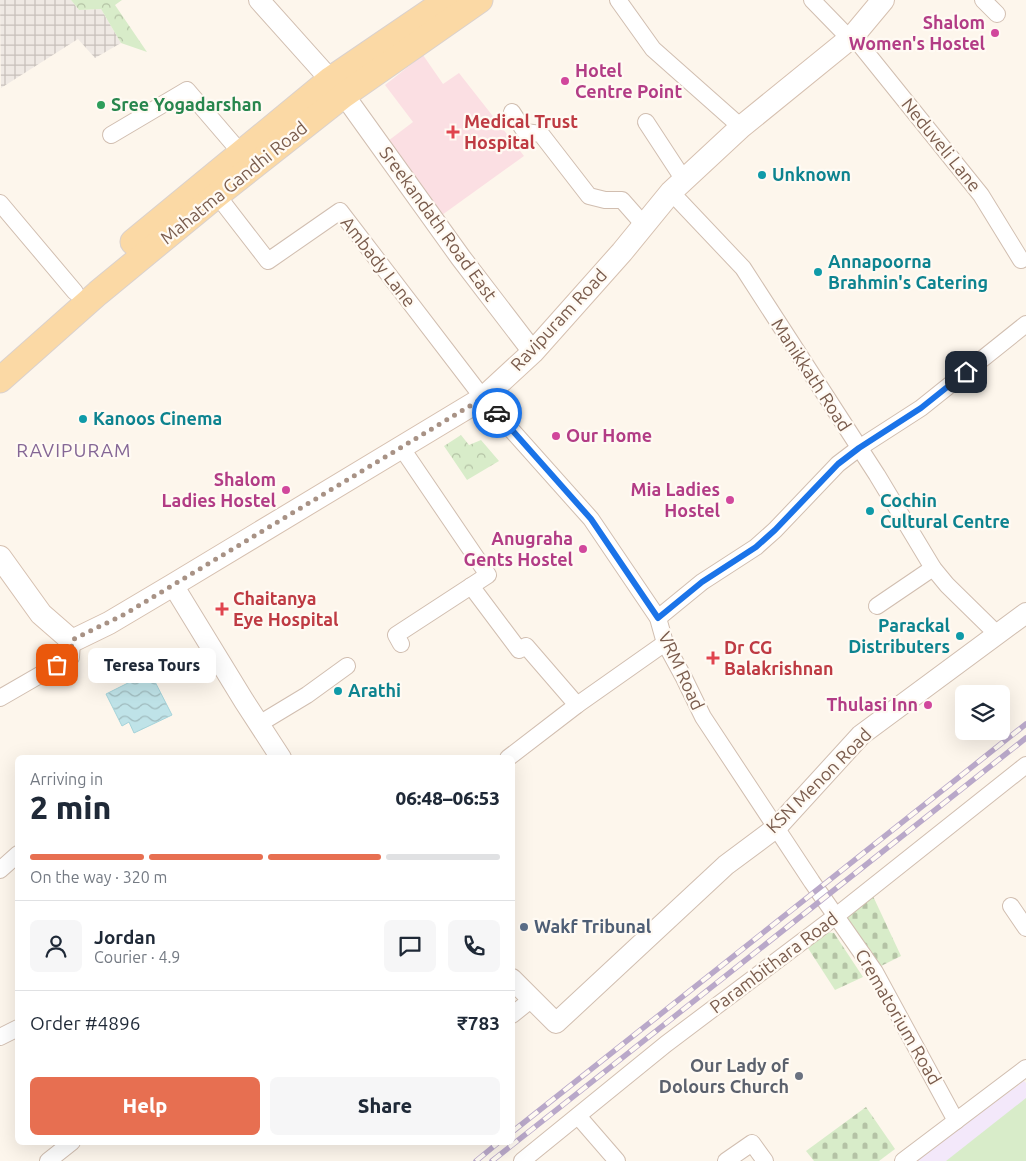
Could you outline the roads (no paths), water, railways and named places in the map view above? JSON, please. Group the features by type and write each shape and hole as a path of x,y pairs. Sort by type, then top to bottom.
{"main road":[{"name":"Mahatma Gandhi Road","path":"0,380 98,293 217,195 337,87 447,0"},
{"name":"Mahatma Gandhi Road","path":"0,359 74,292 240,153 337,87 480,0"},
{"name":"Ravipuram Road","path":"72,640 109,623 483,398 533,352 678,186 741,127 851,38 883,0"},
{"path":"0,557 41,614 72,640"}],"street":[{"name":"Sreekandath Road East","path":"259,0 337,87 461,258 533,352"},
{"path":"618,0 653,49 741,127"},
{"name":"Neduveli Lane","path":"812,0 851,38 981,195 1021,260"},
{"path":"983,0 997,14"},
{"path":"111,135 187,90 240,153"},
{"path":"512,112 524,132 541,134 589,196 605,200 622,200 644,225"},
{"name":"Manikkath Road","path":"646,122 678,186 744,268 933,568 947,585 998,635"},
{"name":"Ambady Lane","path":"217,195 268,261 340,212 483,398"},
{"path":"0,203 74,292"},
{"path":"658,618 702,582 756,547 775,530 838,464 859,448 921,408 1026,324"},
{"name":"VRM Road","path":"483,398 591,519 658,618 665,643 703,717 812,882"},
{"path":"399,640 488,575 401,447"},
{"path":"877,606 933,568"},
{"path":"173,585 279,755"},
{"path":"471,586 518,650 526,646 577,706"},
{"name":"KSN Menon Road","path":"532,999 556,1023 726,864 776,827 861,735 1026,613"},
{"path":"0,698 71,657 72,640"},
{"path":"512,755 665,643"},
{"path":"259,724 307,695 347,666"},
{"name":"Parambithara Road","path":"522,1161 666,1044 836,916 1026,765"},
{"path":"0,870 15,857"},
{"name":"Crematorium Road","path":"812,882 874,972 956,1121"},
{"path":"1011,906 1026,928"},
{"path":"515,982 532,999 515,1013"},
{"path":"0,1037 15,1030"},
{"path":"903,1161 1026,1068"},
{"path":"578,1116 617,1161"},
{"path":"726,1161 752,1143 765,1161"},
{"path":"48,1161 68,1145"}],"water":[{"path":"150,672 172,715 134,733 129,722 122,726 106,694"}],"railway":[{"path":"515,1130 1026,724"},
{"path":"515,1143 1026,738"},
{"path":"476,1161 495,1145"},
{"path":"492,1161 512,1145"}],"place":[{"name":"Shalom Women's Hostel","path":"995,33"},
{"name":"Hotel Centre Point","path":"565,81"},
{"name":"Sree Yogadarshan","path":"101,105"},
{"name":"Medical Trust Hospital","path":"453,132"},
{"name":"Unknown","path":"762,175"},
{"name":"Annapoorna Brahmin's Catering","path":"818,272"},
{"name":"Kanoos Cinema","path":"83,419"},
{"name":"Our Home","path":"556,436"},
{"name":"Shalom Ladies Hostel","path":"286,490"},
{"name":"Mia Ladies Hostel","path":"730,500"},
{"name":"Cochin Cultural Centre","path":"870,511"},
{"name":"Anugraha Gents Hostel","path":"583,549"},
{"name":"Chaitanya Eye Hospital","path":"222,609"},
{"name":"Parackal Distributers","path":"960,636"},
{"name":"Dr CG Balakrishnan","path":"713,658"},
{"name":"Teresa Tours","path":"57,665"},
{"name":"Arathi","path":"338,691"},
{"name":"Thulasi Inn","path":"928,705"},
{"name":"Wakf Tribunal","path":"524,927"},
{"name":"Our Lady of Dolours Church","path":"799,1076"}],"district":[{"name":"RAVIPURAM","path":"74,450"}]}
